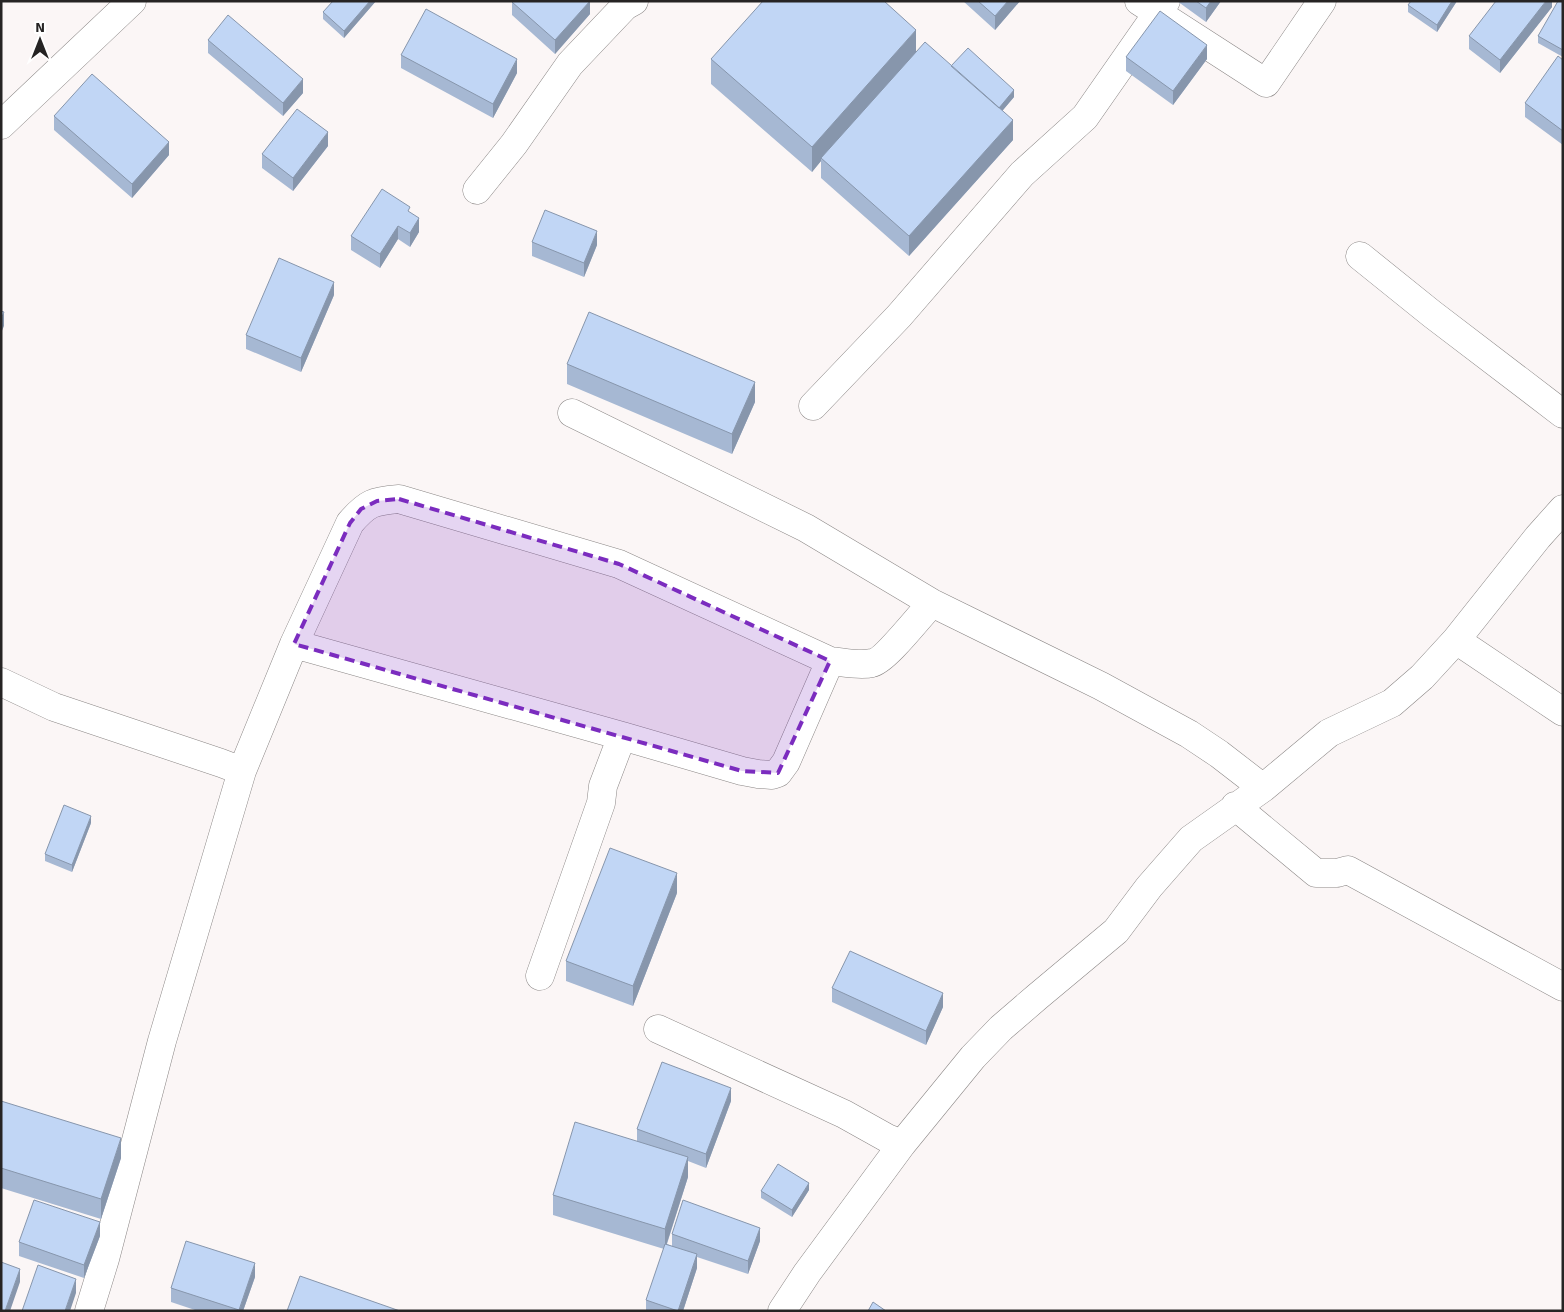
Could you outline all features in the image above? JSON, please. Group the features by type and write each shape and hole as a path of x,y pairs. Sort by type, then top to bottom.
{"street":[{"path":"1,125 132,1"},
{"path":"477,190 514,144 570,64 626,6 634,1"},
{"path":"814,406 899,316 1022,174 1085,117 1154,5 1266,83 1322,1"},
{"path":"1360,256 1432,314 1563,414"},
{"path":"572,413 806,528 932,603 1101,686 1189,734 1263,788"},
{"path":"89,1311 105,1259 162,1041 242,771 294,644 350,523 361,509 377,501 399,499 619,564 830,661 862,664 875,663 887,653 932,603"},
{"path":"782,1311 894,1141 973,1057 1037,996 1116,931 1149,887 1191,839 1263,788 1329,733 1392,703 1422,677 1456,640 1538,537 1563,509"},
{"path":"1456,640 1563,712"},
{"path":"294,644 742,771 772,775 778,773 786,762 830,661"},
{"path":"1,682 54,708 242,771"},
{"path":"540,976 601,803 603,786 622,736"},
{"path":"1235,806 1316,874 1336,874 1348,870 1563,987"},
{"path":"658,1029 857,1120 894,1141"}],"highlighted area":[{"path":"399,499 619,564 830,661 778,773 742,771 294,644 350,523 361,509 377,501"}],"building":[{"path":"333,1 370,1 344,31 323,12"},
{"path":"512,1 590,1 555,40"},
{"path":"763,1 884,1 916,30 812,147 711,59"},
{"path":"978,1 1008,1 995,16"},
{"path":"1196,1 1211,1 1206,8"},
{"path":"1411,1 1452,1 1437,25 1408,5"},
{"path":"1496,1 1546,1 1500,60 1469,36"},
{"path":"1558,1 1563,1 1563,50 1538,36"},
{"path":"426,9 517,59 493,104 401,55"},
{"path":"1160,11 1207,45 1173,91 1126,57"},
{"path":"228,15 303,79 283,103 208,40"},
{"path":"925,42 1013,120 909,236 821,158"},
{"path":"968,48 1014,90 999,108 951,66"},
{"path":"1558,56 1563,60 1563,131 1525,103"},
{"path":"92,74 169,142 132,184 54,116"},
{"path":"297,109 328,132 293,178 262,154"},
{"path":"382,189 410,207 408,211 419,218 410,233 398,226 380,254 351,236"},
{"path":"545,210 597,231 584,263 532,242"},
{"path":"279,258 334,282 301,358 246,335"},
{"path":"589,312 755,382 732,434 567,364"},
{"path":"64,805 91,816 72,865 45,854"},
{"path":"610,848 677,873 633,986 566,961"},
{"path":"850,951 943,993 926,1031 832,988"},
{"path":"662,1062 731,1088 706,1154 637,1129"},
{"path":"1,1101 121,1138 101,1199 1,1168"},
{"path":"575,1122 688,1157 665,1229 553,1195"},
{"path":"778,1164 809,1183 792,1210 761,1191"},
{"path":"34,1200 100,1222 84,1265 19,1242"},
{"path":"683,1200 760,1228 748,1261 672,1234"},
{"path":"186,1241 255,1263 239,1310 171,1288"},
{"path":"665,1244 697,1254 678,1311 646,1300"},
{"path":"1,1262 20,1269 5,1311 1,1311"},
{"path":"38,1265 76,1279 65,1311 22,1311"},
{"path":"300,1276 400,1311 287,1311"},
{"path":"873,1302 886,1311 868,1311"}]}
